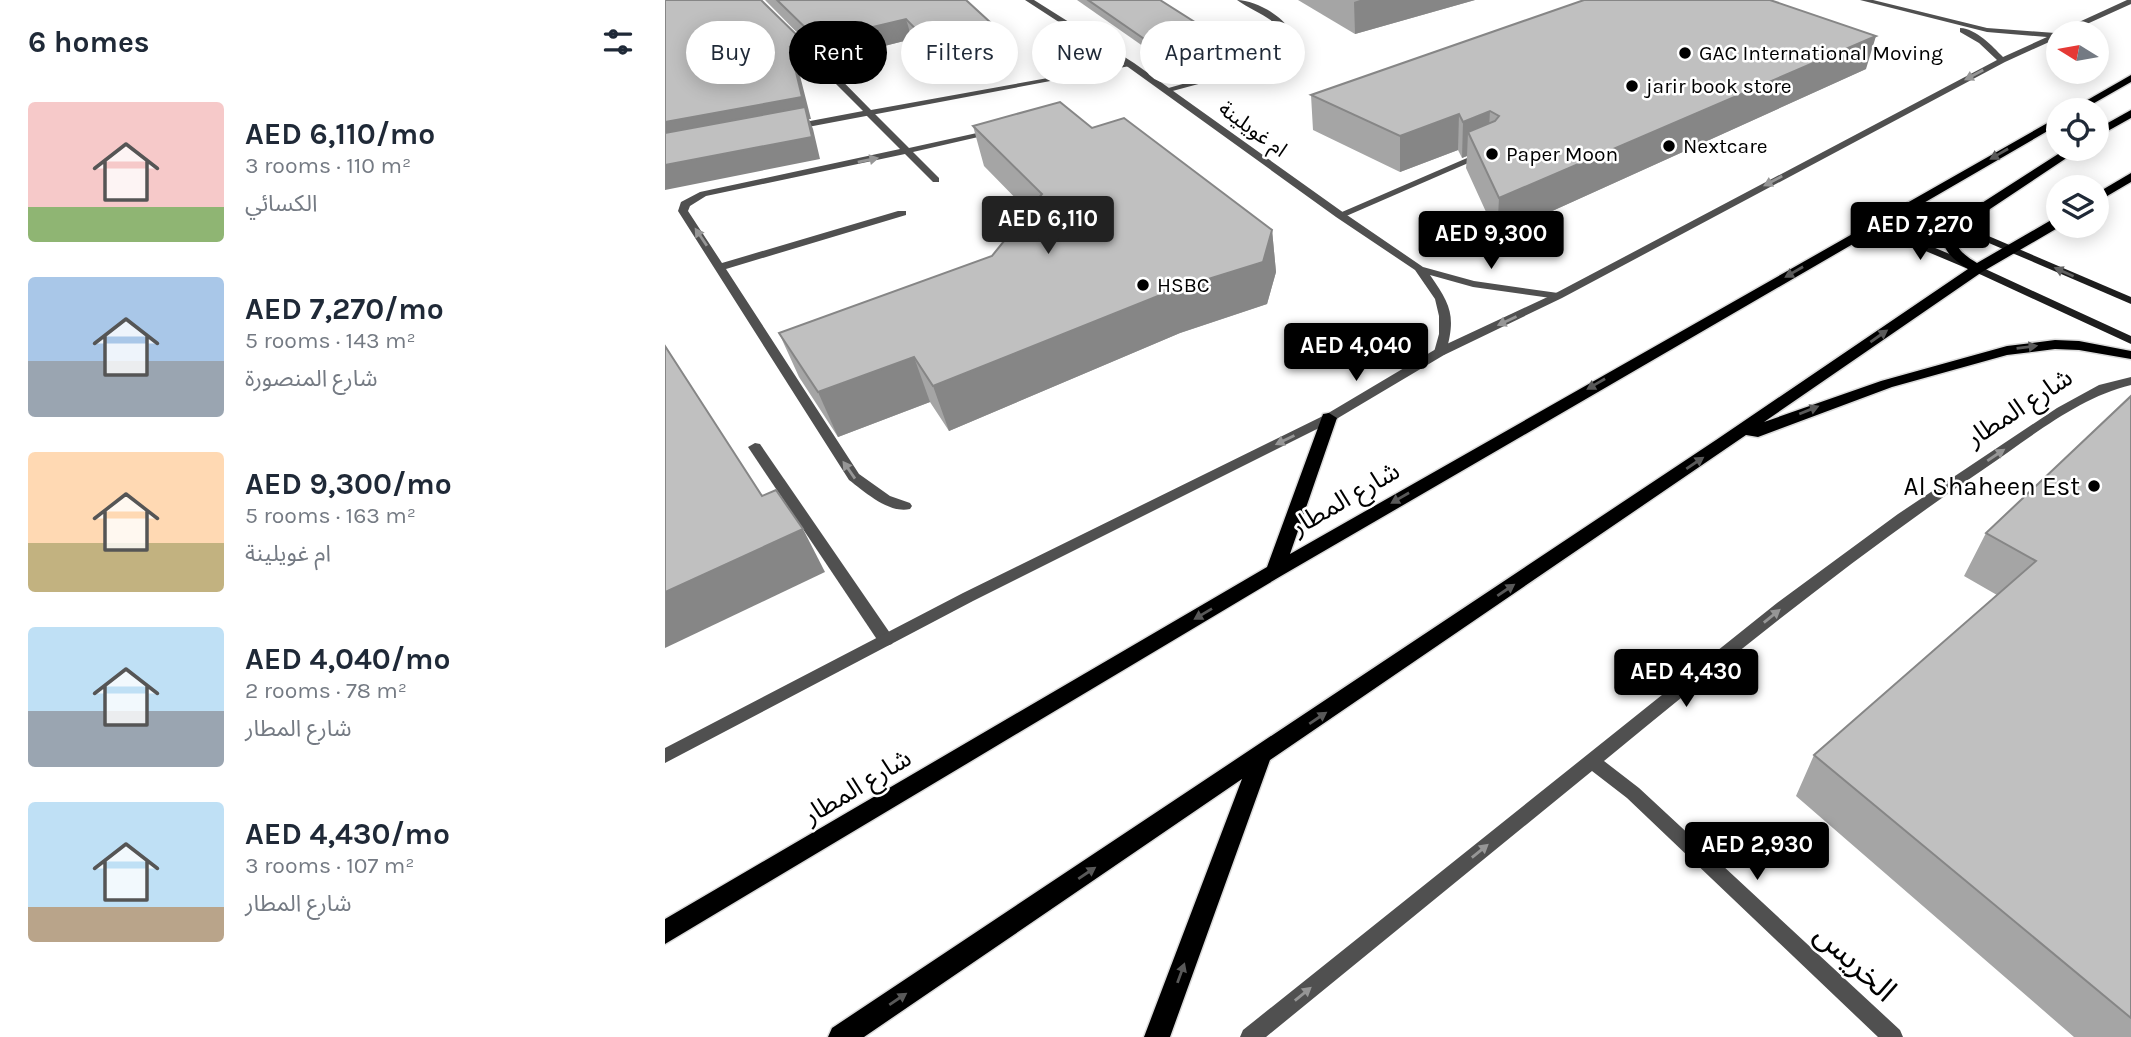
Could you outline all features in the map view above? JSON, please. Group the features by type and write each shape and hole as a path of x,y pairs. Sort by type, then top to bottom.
{"main road":[{"path":"2096,98 2131,78"},
{"path":"2109,127 2131,113"},
{"name":"شارع المطار","path":"665,932 1275,571 2046,127"},
{"path":"1977,269 1960,258 1949,245 1948,234 1956,225 2055,161"},
{"path":"2109,191 2131,177"},
{"path":"1909,205 2131,301"},
{"path":"1875,226 1977,269 2131,340"},
{"path":"841,1037 1261,756 1977,269 2046,229"},
{"path":"1722,444 1853,393 2021,346 2066,343 2111,348 2131,355"},
{"path":"1275,571 1329,418"},
{"path":"1157,1037 1261,756"}],"street":[{"name":"ام غويلينة","path":"1028,0 1131,65 1340,215 1419,268 1473,284 1558,296"},
{"path":"1168,92 1270,62 1292,43 1291,35 1284,26 1241,0"},
{"path":"1864,0 1943,20 2015,34 2046,34"},
{"path":"2087,21 2131,1"},
{"path":"1943,20 1982,41 2002,60"},
{"path":"786,29 936,180"},
{"path":"665,756 886,640 1329,418 1440,352 1558,296 2002,60 2046,40"},
{"path":"787,128 1131,65"},
{"path":"905,506 885,499 853,477 683,211 685,204 703,194 1011,129"},
{"path":"1340,215 1489,152"},
{"path":"721,267 902,212"},
{"name":"ام غويلينة","path":"1419,268 1441,299 1445,325 1440,352"},
{"name":"شارع المطار","path":"1250,1037 1782,607 1903,517 2091,393 2131,381"},
{"path":"755,447 886,640"},
{"name":"الخريس","path":"1592,761 1633,793 1893,1037"}],"building":[{"path":"665,0 761,0 789,27 789,84 799,84 802,97 665,122"},
{"path":"777,0 966,0 989,21 906,19 887,24 887,21 799,21"},
{"path":"1088,0 1160,0 1193,21 1140,21 1140,36 1126,26 1126,21 1118,21"},
{"path":"1584,0 1770,0 1876,36 1499,198 1468,132 1495,121 1499,116 1490,111 1463,122 1459,114 1400,136 1311,95"},
{"path":"1060,102 1092,128 1124,118 1272,230 1263,262 1173,290 933,386 914,357 818,392 779,333 992,256 1042,194 973,126"},
{"path":"805,107 812,137 665,165 665,133"},
{"path":"665,346 762,496 776,490 803,529 665,592"},
{"path":"2131,396 2131,1018 1814,755 2036,561 1986,533"}],"place":[{"name":"GAC International Moving","path":"1685,53"},
{"name":"jarir book store","path":"1632,86"},
{"name":"Nextcare","path":"1669,146"},
{"name":"Paper Moon","path":"1492,154"},
{"name":"HSBC","path":"1143,285"},
{"name":"Al Shaheen Est","path":"2094,486"}]}
